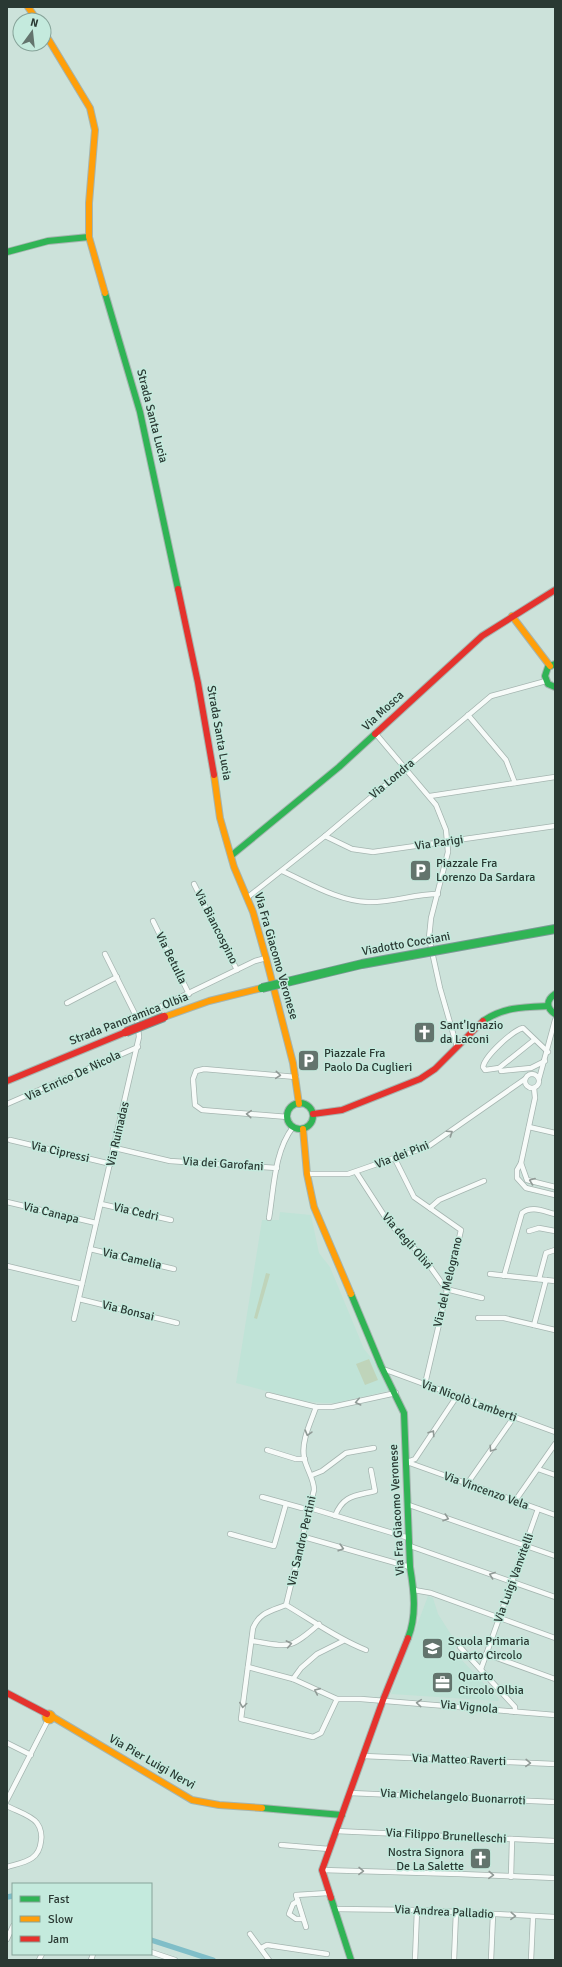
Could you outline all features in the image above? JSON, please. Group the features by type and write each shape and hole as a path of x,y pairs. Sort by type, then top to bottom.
{"main road":[{"name":"Strada Santa Lucia","path":"52,45 90,108 95,130 88,218 89,237 140,412 198,683 217,790 220,818"},
{"path":"7,252 44,242 73,237 89,237"},
{"name":"Via Mosca","path":"232,855 376,734 470,646 492,629 555,590"},
{"path":"512,616 552,665 545,674 546,681 555,687"},
{"name":"Via Fra Giacomo Veronese","path":"220,818 232,855 234,867 248,897 266,958 296,1077 299,1104"},
{"name":"Viadotto Cocciani","path":"262,988 362,964 555,929"},
{"name":"Strada Panoramica Olbia","path":"7,1081 164,1017 209,1001 262,988"},
{"path":"555,994 550,998 548,1006 551,1012 555,1014"},
{"path":"313,1114 342,1110 420,1079 435,1069 479,1024 495,1013 514,1007 548,1006"},
{"path":"299,1104 307,1105 313,1114 310,1124 303,1129 293,1127 288,1117 290,1110 299,1104"},
{"name":"Via Fra Giacomo Veronese","path":"303,1129 307,1174 314,1207 384,1371 396,1393 404,1413 411,1461 409,1505 410,1567 414,1590 413,1625 383,1700 322,1870"},
{"name":"Via Pier Luigi Nervi","path":"7,1693 23,1700 49,1717 192,1800 219,1805 342,1815"},
{"path":"322,1870 328,1893 351,1960"}],"street":[{"name":"Via Londra","path":"248,897 325,836 468,715 496,694 546,681"},
{"path":"468,715 506,760 515,783"},
{"path":"376,734 430,796 442,816 448,842 448,852 429,929 429,944 457,1047"},
{"path":"430,796 555,777"},
{"name":"Via Parigi","path":"325,836 352,849 366,852 448,842 555,826"},
{"path":"282,871 338,896 356,901 376,902 424,894 438,894"},
{"name":"Via Biancospino","path":"194,884 238,970"},
{"name":"Via Betulla","path":"153,921 189,994"},
{"path":"137,1018 255,961 260,957 263,948"},
{"name":"Via Ruinadas","path":"74,1319 140,1037 137,1018 105,954"},
{"path":"255,961 266,958"},
{"path":"255,961 264,963 268,966"},
{"path":"67,1003 116,977"},
{"path":"534,1088 538,1085 548,1052 555,1020"},
{"path":"534,1040 499,1068 485,1070 483,1067 491,1053 520,1029 526,1030 534,1040 548,1052"},
{"name":"Via Enrico De Nicola","path":"7,1104 138,1047"},
{"path":"501,1071 531,1068 545,1061"},
{"path":"531,1068 530,1074 525,1080 527,1086 534,1088"},
{"path":"288,1117 202,1110 196,1105 193,1079 196,1071 204,1069 296,1077"},
{"path":"530,1074 536,1075 539,1079"},
{"name":"Via dei Pini","path":"307,1174 348,1174 429,1146 525,1080"},
{"path":"534,1088 535,1098 521,1163 517,1170 517,1178 526,1188 555,1195"},
{"name":"Via dei Garofani","path":"269,1218 277,1168 282,1150 293,1127"},
{"path":"529,1127 555,1133"},
{"name":"Via Cipressi","path":"10,1140 111,1164"},
{"name":"Via dei Garofani","path":"115,1148 170,1161 277,1168"},
{"name":"Via del Melograno","path":"395,1159 414,1197 461,1230 425,1384"},
{"path":"521,1163 527,1180 555,1187"},
{"name":"Via degli Olivi","path":"356,1172 390,1223 424,1258 446,1289"},
{"path":"430,1208 439,1200 484,1181"},
{"name":"Via Canapa","path":"7,1202 96,1224"},
{"name":"Via Cedri","path":"101,1204 171,1220"},
{"path":"504,1276 522,1213 527,1210 534,1209 555,1214"},
{"path":"529,1231 539,1228 555,1231"},
{"name":"Via Camelia","path":"90,1249 174,1269"},
{"path":"539,1279 546,1253 555,1250"},
{"path":"7,1266 82,1284"},
{"path":"490,1274 555,1282"},
{"path":"534,1325 546,1280"},
{"path":"446,1289 482,1298"},
{"name":"Via Bonsai","path":"79,1299 177,1323"},
{"path":"478,1318 504,1318 555,1330"},
{"name":"Via Nicolò Lamberti","path":"384,1371 386,1370 555,1432"},
{"path":"268,1395 316,1407 345,1405 396,1393"},
{"path":"416,1466 411,1461 457,1396"},
{"path":"267,1450 296,1459 304,1459 306,1439 316,1407"},
{"path":"468,1484 514,1417"},
{"path":"515,1501 555,1444"},
{"path":"312,1475 322,1470 346,1453 374,1448"},
{"name":"Via Sandro Pertini","path":"286,1605 304,1537 314,1490 312,1475 304,1459"},
{"name":"Via Vincenzo Vela","path":"411,1461 416,1466 555,1515"},
{"path":"538,1469 555,1474"},
{"path":"335,1516 338,1509 346,1499 375,1491 371,1470"},
{"path":"262,1497 302,1508 310,1508 335,1516 410,1542 512,1582 555,1597"},
{"path":"230,1534 274,1546 286,1504"},
{"path":"409,1505 555,1556"},
{"name":"Via Luigi Vanvitelli","path":"481,1669 538,1509"},
{"path":"304,1537 410,1567"},
{"path":"414,1590 431,1593 555,1638"},
{"path":"248,1666 293,1679 337,1700 321,1733 313,1737 241,1719 253,1628 257,1618 286,1605 319,1624 343,1641 366,1650"},
{"path":"252,1641 284,1646 292,1645 303,1639 319,1624"},
{"path":"293,1679 301,1668 317,1654 343,1641"},
{"path":"460,1647 515,1707 515,1712"},
{"path":"486,1654 555,1678"},
{"name":"Via Vignola","path":"337,1700 348,1698 383,1700 515,1712 555,1714"},
{"path":"7,1800 49,1717"},
{"path":"7,1743 31,1755"},
{"name":"Via Matteo Raverti","path":"363,1756 555,1764"},
{"name":"Via Michelangelo Buonarroti","path":"350,1793 555,1802"},
{"path":"7,1806 37,1823 42,1836 40,1851 35,1857 7,1867"},
{"name":"Via Filippo Brunelleschi","path":"336,1831 555,1841"},
{"path":"511,1877 512,1839"},
{"path":"281,1845 329,1849"},
{"path":"322,1870 555,1878"},
{"path":"306,1927 296,1895 298,1893 328,1893"},
{"path":"298,1901 293,1904 289,1910 289,1914 296,1919 303,1919"},
{"name":"Via Andrea Palladio","path":"334,1909 417,1910 555,1917"},
{"path":"415,1960 417,1910"},
{"path":"454,1960 456,1912"},
{"path":"492,1960 493,1915"},
{"path":"531,1960 533,1917"},
{"path":"7,1938 12,1928"},
{"path":"250,1934 269,1960"},
{"path":"261,1948 267,1945 326,1954"},
{"path":"152,1952 175,1960"}],"shaded area":[{"path":"280,1212 311,1215 319,1253 330,1267 364,1349 379,1367 389,1387 388,1391 335,1403 323,1403 304,1401 236,1383 262,1220 279,1220"},
{"path":"266,1273 270,1274 257,1319 254,1318"},
{"path":"369,1359 378,1380 365,1385 356,1364"},
{"name":"Scuola Primaria Quarto Circolo","path":"428,1596 433,1598 438,1614 457,1644 454,1652 499,1699 498,1701 391,1694"}],"waterway":[{"path":"7,1897 12,1896"},
{"path":"152,1940 213,1960"}],"traffic: fast":[{"path":"7,252 48,241 89,237"},
{"path":"105,293 140,412 178,589"},
{"path":"555,664 548,667 545,676 548,684 555,687"},
{"path":"232,855 339,767 375,734"},
{"path":"262,988 362,964 555,929"},
{"path":"555,994 552,996 548,1004 552,1012 555,1014"},
{"path":"483,1021 506,1010 522,1007 548,1006"},
{"path":"300,1103 309,1107 313,1116 309,1125 300,1129 291,1125 287,1116 291,1107 300,1103"},
{"path":"351,1294 381,1366 404,1413 410,1567 414,1603 413,1621 408,1638"},
{"path":"262,1808 342,1815"},
{"path":"331,1898 351,1960"}],"traffic: slow":[{"path":"28,7 31,12"},
{"path":"52,45 90,108 95,130 89,203 89,237 105,293"},
{"path":"512,616 550,666"},
{"path":"214,775 220,818 234,867 253,912 266,958 293,1063 299,1104"},
{"path":"164,1017 209,1001 262,988"},
{"path":"303,1129 307,1174 314,1207 351,1294"},
{"path":"49,1713 52,1714 53,1717 52,1720 49,1721 46,1720 45,1717 46,1714 49,1713"},
{"path":"53,1717 192,1800 219,1805 262,1808"}],"traffic: jam":[{"path":"178,589 198,683 214,775"},
{"path":"375,734 482,636 555,590"},
{"path":"126,1032 164,1017"},
{"path":"313,1114 342,1110 420,1079 435,1069 483,1021"},
{"path":"7,1081 126,1032"},
{"path":"331,1898 322,1870 383,1700 408,1638"},
{"path":"7,1693 47,1714"}],"place":[{"name":"Piazzale Fra Lorenzo Da Sardara","path":"420,870"},
{"name":"Sant'Ignazio da Laconi","path":"425,1032"},
{"name":"Piazzale Fra Paolo Da Cuglieri","path":"309,1060"},
{"name":"Scuola Primaria Quarto Circolo","path":"432,1648"},
{"name":"Quarto Circolo Olbia","path":"443,1683"},
{"name":"Nostra Signora De La Salette","path":"480,1859"}]}
